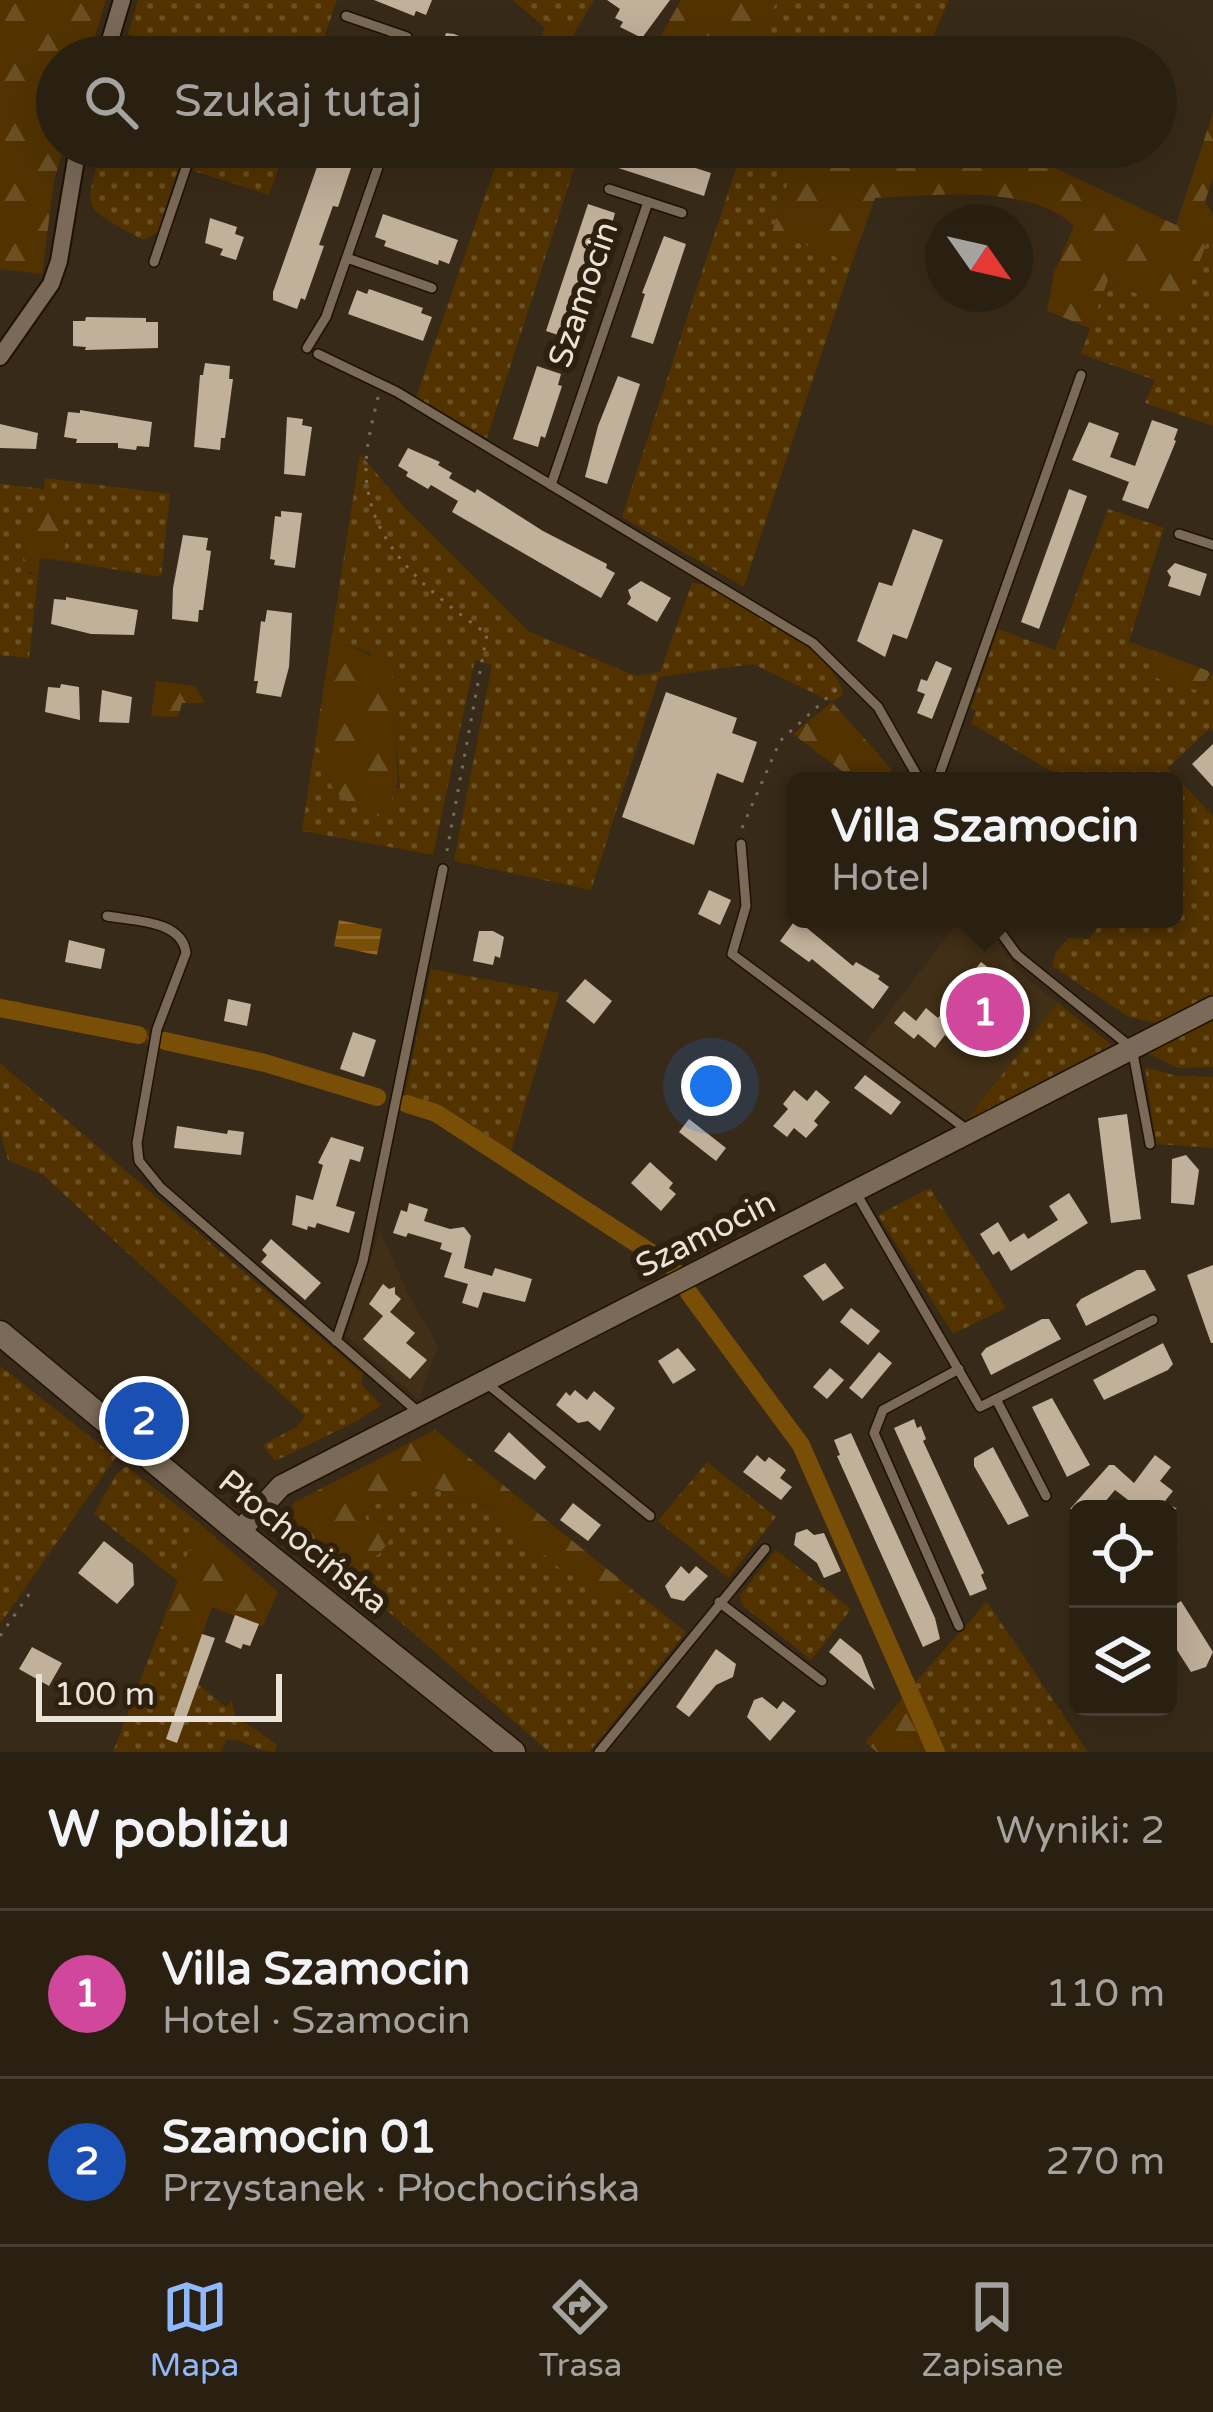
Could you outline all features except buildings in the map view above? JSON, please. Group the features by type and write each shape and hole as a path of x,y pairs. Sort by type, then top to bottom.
{"main road":[{"name":"Płochocińska","path":"3,1343 507,1750"}],"street":[{"path":"111,36 122,0"},
{"path":"0,357 51,284 74,168"},
{"name":"Szamocin","path":"239,1532 281,1486 1213,1007"}],"lane":[{"path":"346,16 404,36"},
{"path":"154,262 186,168"},
{"path":"307,348 326,316 378,168"},
{"path":"609,189 682,213"},
{"name":"Szamocin","path":"553,481 648,202"},
{"path":"346,258 432,288"},
{"path":"319,354 380,383 553,481 796,632 878,707 916,772"},
{"path":"941,772 1082,376"},
{"path":"1179,534 1213,545"},
{"path":"741,844 746,906 732,954 971,1132"},
{"path":"336,1341 363,1261 443,869"},
{"path":"107,916 172,930 185,942 186,953 157,1029 137,1143 140,1161 161,1188 421,1415"},
{"path":"998,928 1017,955 1132,1048 1150,1144"},
{"path":"856,1193 980,1407 1153,1320"},
{"path":"959,1369 883,1410 874,1432 959,1626"},
{"path":"485,1382 650,1516"},
{"path":"996,1400 1046,1496"},
{"path":"599,1752 765,1549"},
{"path":"719,1602 822,1681"}],"path":[{"path":"380,383 366,470 386,541 402,565 434,595 487,634 443,869"},
{"path":"741,844 743,824 780,741 849,676"},
{"path":"0,1636 31,1593"}],"shaded area":[{"path":"339,920 382,929 377,955 334,946"},
{"path":"953,928 987,928 1019,972 1058,1003 966,1121 864,1045"},
{"path":"380,1231 409,1296 438,1345 419,1400 346,1336"}],"green space":[{"path":"0,0 106,0 95,36 36,36 36,168 58,168 42,274 0,269"},
{"path":"138,0 337,0 324,36 128,34"},
{"path":"513,0 594,0 573,36 548,19 544,27"},
{"path":"681,0 779,0 751,36 661,36"},
{"path":"779,0 949,0 933,36 751,36"},
{"path":"548,18 569,36 541,36"},
{"path":"1213,113 1213,178 1205,201 1213,215 1213,243 1207,242 1178,318 1164,306 1108,280 1090,328 1047,311 1054,273 1074,226 1033,203 979,195 875,198 852,263 772,232 793,168 1055,168 1176,225"},
{"path":"97,168 178,168 157,233 143,240 98,213 92,206"},
{"path":"195,168 279,168 269,195"},
{"path":"495,168 574,168 487,438 416,397"},
{"path":"736,168 793,168 772,232 852,263 744,587 622,517"},
{"path":"1207,241 1213,243 1213,426 1145,403 1155,380 1081,354 1107,280 1164,306"},
{"path":"360,454 407,510 528,631 636,676 660,672 692,583 704,585 804,643 821,658 844,694 832,702 753,664 659,677 591,890 454,861 492,665 475,660 433,855 302,831 315,744 326,757 329,783 400,788 395,736 399,699 369,652 331,640"},
{"path":"45,478 170,494 161,577 64,561 65,534 58,508 28,573 38,577 29,658 0,655 0,484 44,489"},
{"path":"58,507 65,534 64,561 40,558 38,577 23,567 28,527 38,513"},
{"path":"1108,509 1164,528 1129,642 1156,651 1154,677 1201,690 1213,673 1213,731 1209,729 1168,768 1172,772 1052,772 971,723 976,711 971,708 998,629 1055,650"},
{"path":"331,640 375,659 396,685 398,778 382,817 337,794 315,744"},
{"path":"1156,651 1211,672 1201,690 1180,688 1154,677"},
{"path":"156,681 195,686 205,703 182,703 178,717 151,716"},
{"path":"832,702 892,770 843,772 793,734"},
{"path":"1183,784 1213,816 1213,996 1164,1025 1129,1017 1052,966 1056,952 1069,938 1089,939 1097,928 1183,928"},
{"path":"431,969 559,993 510,1155 684,1273 674,1275 434,1117 402,1107"},
{"path":"0,998 149,1030 148,1045 0,1013"},
{"path":"1058,1003 1112,1045 966,1121"},
{"path":"1213,1019 1213,1067 1178,1068 1145,1052"},
{"path":"160,1035 386,1092 385,1103 263,1067 159,1046"},
{"path":"0,1063 363,1374 361,1384 381,1405 275,1461 263,1445 296,1427 305,1416 43,1175 8,1160 0,1131"},
{"path":"1145,1067 1176,1076 1213,1077 1213,1148 1156,1144"},
{"path":"930,1188 1006,1308 953,1334 878,1215"},
{"path":"690,1289 803,1441 910,1688 987,1602 1088,1752 939,1752 911,1690 904,1695 800,1452 683,1294"},
{"path":"0,1366 116,1457 0,1624"},
{"path":"435,1430 632,1589 614,1600 558,1567 493,1508 427,1486 366,1508 366,1520 390,1540 379,1554 342,1571 288,1524 287,1513 295,1502"},
{"path":"707,1462 776,1517 728,1578 658,1521"},
{"path":"126,1466 199,1523 178,1581 94,1514"},
{"path":"427,1486 494,1509 614,1599 632,1589 686,1632 589,1752 549,1752 342,1571 379,1554 387,1533 365,1520 366,1508"},
{"path":"199,1523 278,1592 263,1626 212,1607 194,1657 191,1641 161,1626"},
{"path":"776,1550 851,1609 811,1660 742,1605 740,1595"},
{"path":"161,1626 192,1641 194,1657 187,1681 226,1707 232,1701 235,1715 277,1745 274,1752 227,1740 220,1752 113,1752"},
{"path":"911,1689 939,1752 877,1752 865,1742"}],"waterway":[{"path":"0,1008 138,1035"},
{"path":"165,1041 265,1063 377,1097"},
{"path":"407,1104 436,1113 673,1267"},
{"path":"689,1293 801,1445 936,1752"}],"place":[{"name":"Villa Szamocin","path":"985,1012"},
{"name":"Szamocin 01","path":"144,1421"}]}
